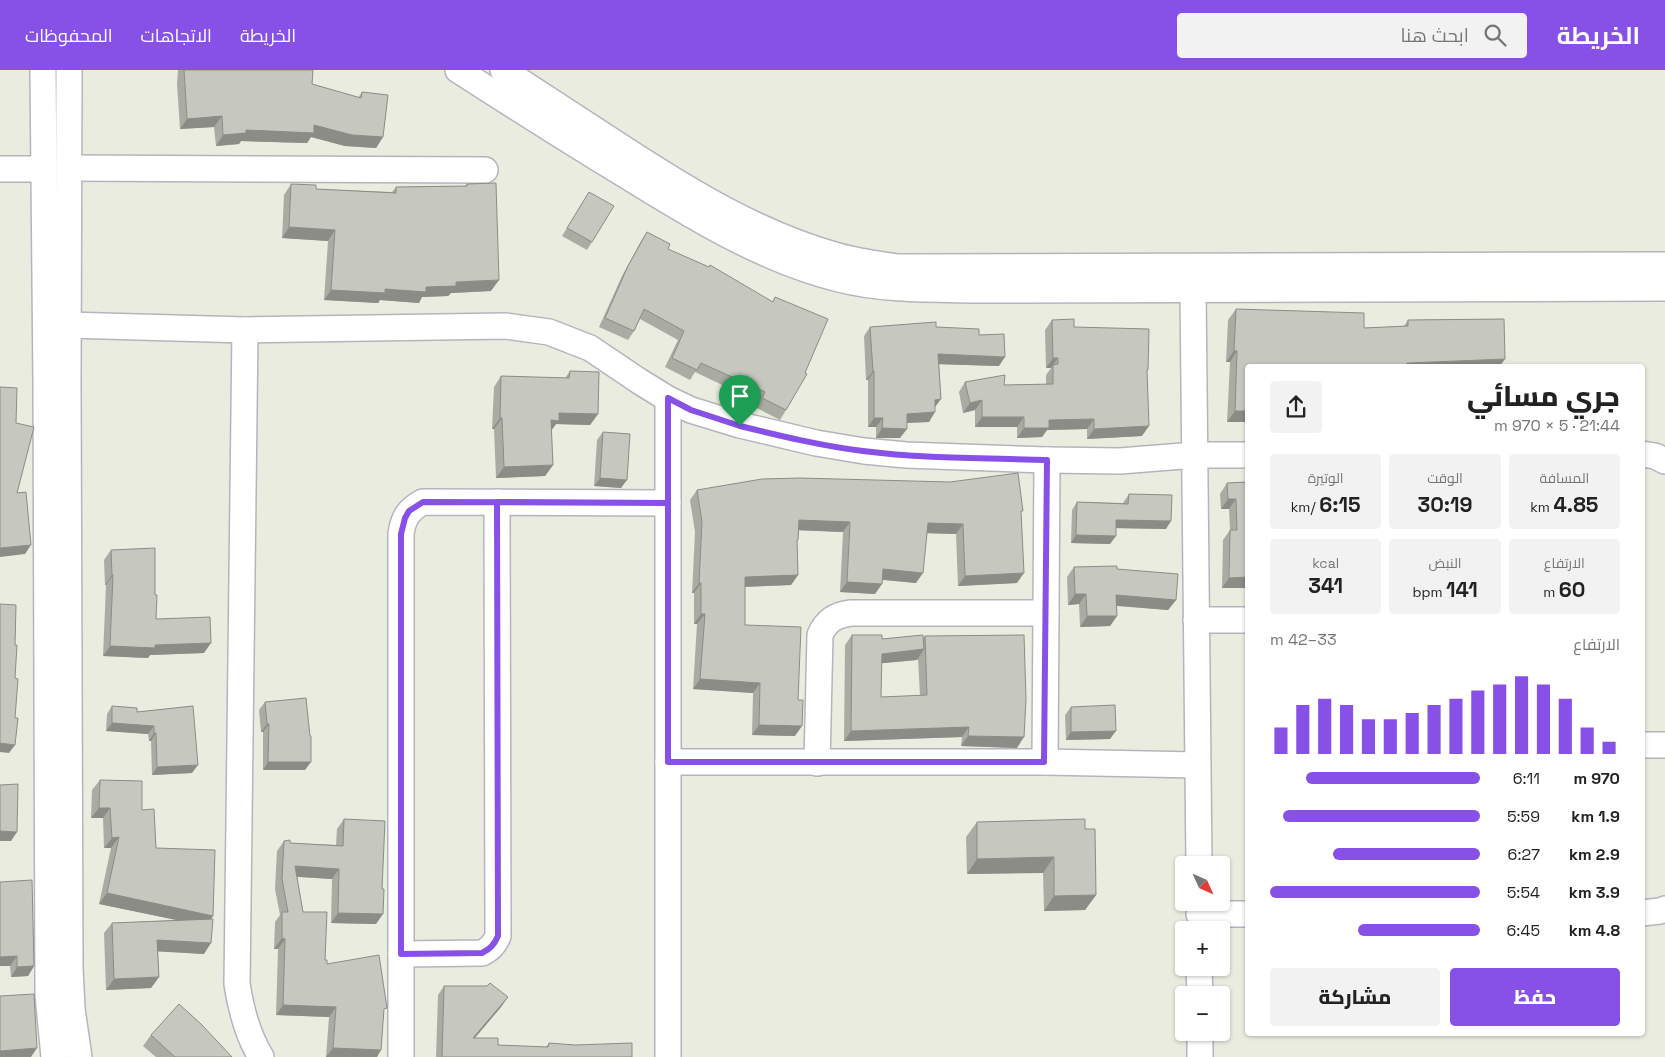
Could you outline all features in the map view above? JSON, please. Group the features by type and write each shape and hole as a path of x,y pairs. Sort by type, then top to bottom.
{"street":[{"path":"43,70 43,169 57,384 70,968 72,1009 79,1057"},
{"path":"54,1057 48,995 57,384 68,325 69,70"},
{"path":"458,70 680,209 730,236 767,253 822,274 857,283 902,288 982,278 1665,265"},
{"path":"503,70 676,182 725,210 784,237 839,257 868,263 982,278 1193,290 1665,288"},
{"path":"69,168 485,170"},
{"path":"0,169 43,169"},
{"path":"1193,290 1198,856"},
{"path":"68,325 245,330 506,326 528,328 550,332 590,348 668,398 716,419 781,436 835,447 906,455 1047,460 1120,461 1195,455 1245,455"},
{"path":"245,330 237,984 240,1009 248,1033 261,1057"},
{"path":"668,398 668,1057"},
{"path":"1645,454 1655,456 1665,461"},
{"path":"1044,762 1047,460"},
{"path":"401,1057 402,526 409,511 423,502 668,503"},
{"path":"401,954 482,953 495,944 498,936 497,502"},
{"path":"817,763 820,635 824,626 831,619 840,614 851,613 1046,613"},
{"path":"1196,620 1245,620"},
{"path":"1645,745 1665,745"},
{"path":"668,762 1044,762 1198,765"},
{"path":"1645,913 1660,912 1665,909"},
{"path":"1199,916 1245,914"},
{"path":"1200,1041 1200,1057"}],"building":[{"path":"184,70 313,70 312,84 361,98 362,92 388,95 383,137 352,135 314,125 314,133 246,130 246,133 223,135 222,116 187,119"},
{"path":"496,183 499,280 456,282 456,286 426,287 426,292 385,289 385,293 331,290 335,230 289,227 291,184 316,185 316,189 396,193 396,187 467,186 467,184"},
{"path":"589,192 614,206 592,242 567,228"},
{"path":"647,232 670,244 668,249 709,267 710,265 773,302 775,297 828,319 805,373 807,374 786,410 762,398 765,392 701,363 697,370 672,358 684,331 644,309 634,331 605,318 628,266"},
{"path":"1236,309 1364,313 1364,328 1408,326 1408,320 1504,319 1505,359 1407,364 1245,364 1245,411 1235,411 1237,351 1234,351"},
{"path":"1074,319 1074,327 1149,329 1147,370 1149,426 1094,429 1094,419 1049,420 1049,428 1024,428 1024,417 982,417 982,400 970,403 965,382 1005,375 1004,385 1053,384 1053,365 1058,364 1058,358 1053,358 1052,320"},
{"path":"936,322 936,327 979,329 979,335 1004,334 1005,357 938,354 941,399 935,400 935,412 907,414 907,429 882,428 883,418 874,418 874,371 870,327"},
{"path":"570,371 599,372 598,414 559,413 559,421 551,420 553,465 504,467 502,418 500,418 501,376 569,378"},
{"path":"0,387 17,388 16,423 34,427 17,493 26,492 31,545 0,548"},
{"path":"603,432 630,434 627,480 600,478"},
{"path":"1018,473 1023,511 1021,511 1024,573 965,576 963,524 928,523 923,573 883,569 882,584 847,582 850,522 799,520 797,540 798,575 745,577 745,625 801,627 798,700 803,700 802,726 759,725 760,683 700,679 705,614 701,614 701,583 699,583 702,522 697,490 762,479 800,478 950,482"},
{"path":"1245,482 1245,577 1229,578 1230,530 1237,530 1236,499 1228,499 1227,483"},
{"path":"1129,494 1172,495 1171,521 1116,520 1116,536 1076,535 1077,502 1128,504"},
{"path":"155,548 156,619 210,617 211,643 155,645 155,648 110,646 113,575 111,550"},
{"path":"1117,566 1117,569 1178,574 1176,600 1116,595 1117,616 1087,616 1086,594 1075,594 1074,567"},
{"path":"0,604 16,605 15,645 17,645 15,678 18,679 15,718 18,718 15,745 0,743"},
{"path":"852,635 882,635 882,639 923,635 924,649 882,654 881,697 927,695 925,636 1024,635 1026,699 1024,737 968,736 969,727 851,731"},
{"path":"306,698 311,736 311,762 268,762 269,724 267,724 265,702"},
{"path":"1115,705 1116,731 1071,732 1071,707"},
{"path":"112,706 137,708 137,712 193,706 198,765 157,767 154,726 112,723"},
{"path":"100,780 142,781 142,810 154,809 156,848 215,850 213,916 107,893 119,837 112,838 110,808 99,808"},
{"path":"18,784 17,832 0,831 0,785"},
{"path":"344,819 385,821 382,889 384,889 383,914 338,913 339,869 295,866 303,912 327,912 325,960 327,960 327,964 379,955 387,1008 384,1009 381,1050 333,1048 336,1007 283,1005 285,939 282,938 282,912 288,912 282,879 284,841 290,840 290,843 343,846"},
{"path":"1085,819 1085,829 1095,829 1096,895 1054,896 1054,857 977,859 977,822"},
{"path":"32,880 34,966 17,967 17,956 0,957 0,882"},
{"path":"213,919 211,943 157,940 159,977 114,979 112,923"},
{"path":"490,983 508,997 473,1038 498,1038 498,1045 548,1047 549,1043 575,1045 632,1043 632,1057 442,1057 444,986 487,986"},
{"path":"34,994 37,1048 0,1051 0,996"},
{"path":"179,1004 232,1057 175,1057 151,1035"}],"route":[{"path":"740,426 691,410 668,398 668,503 497,502 498,936 495,944 482,953 401,954 401,534 402,526 409,511 423,502 497,502 563,502 668,503 668,762 1044,762 1047,460 906,455 864,451 816,444 740,426"}]}
